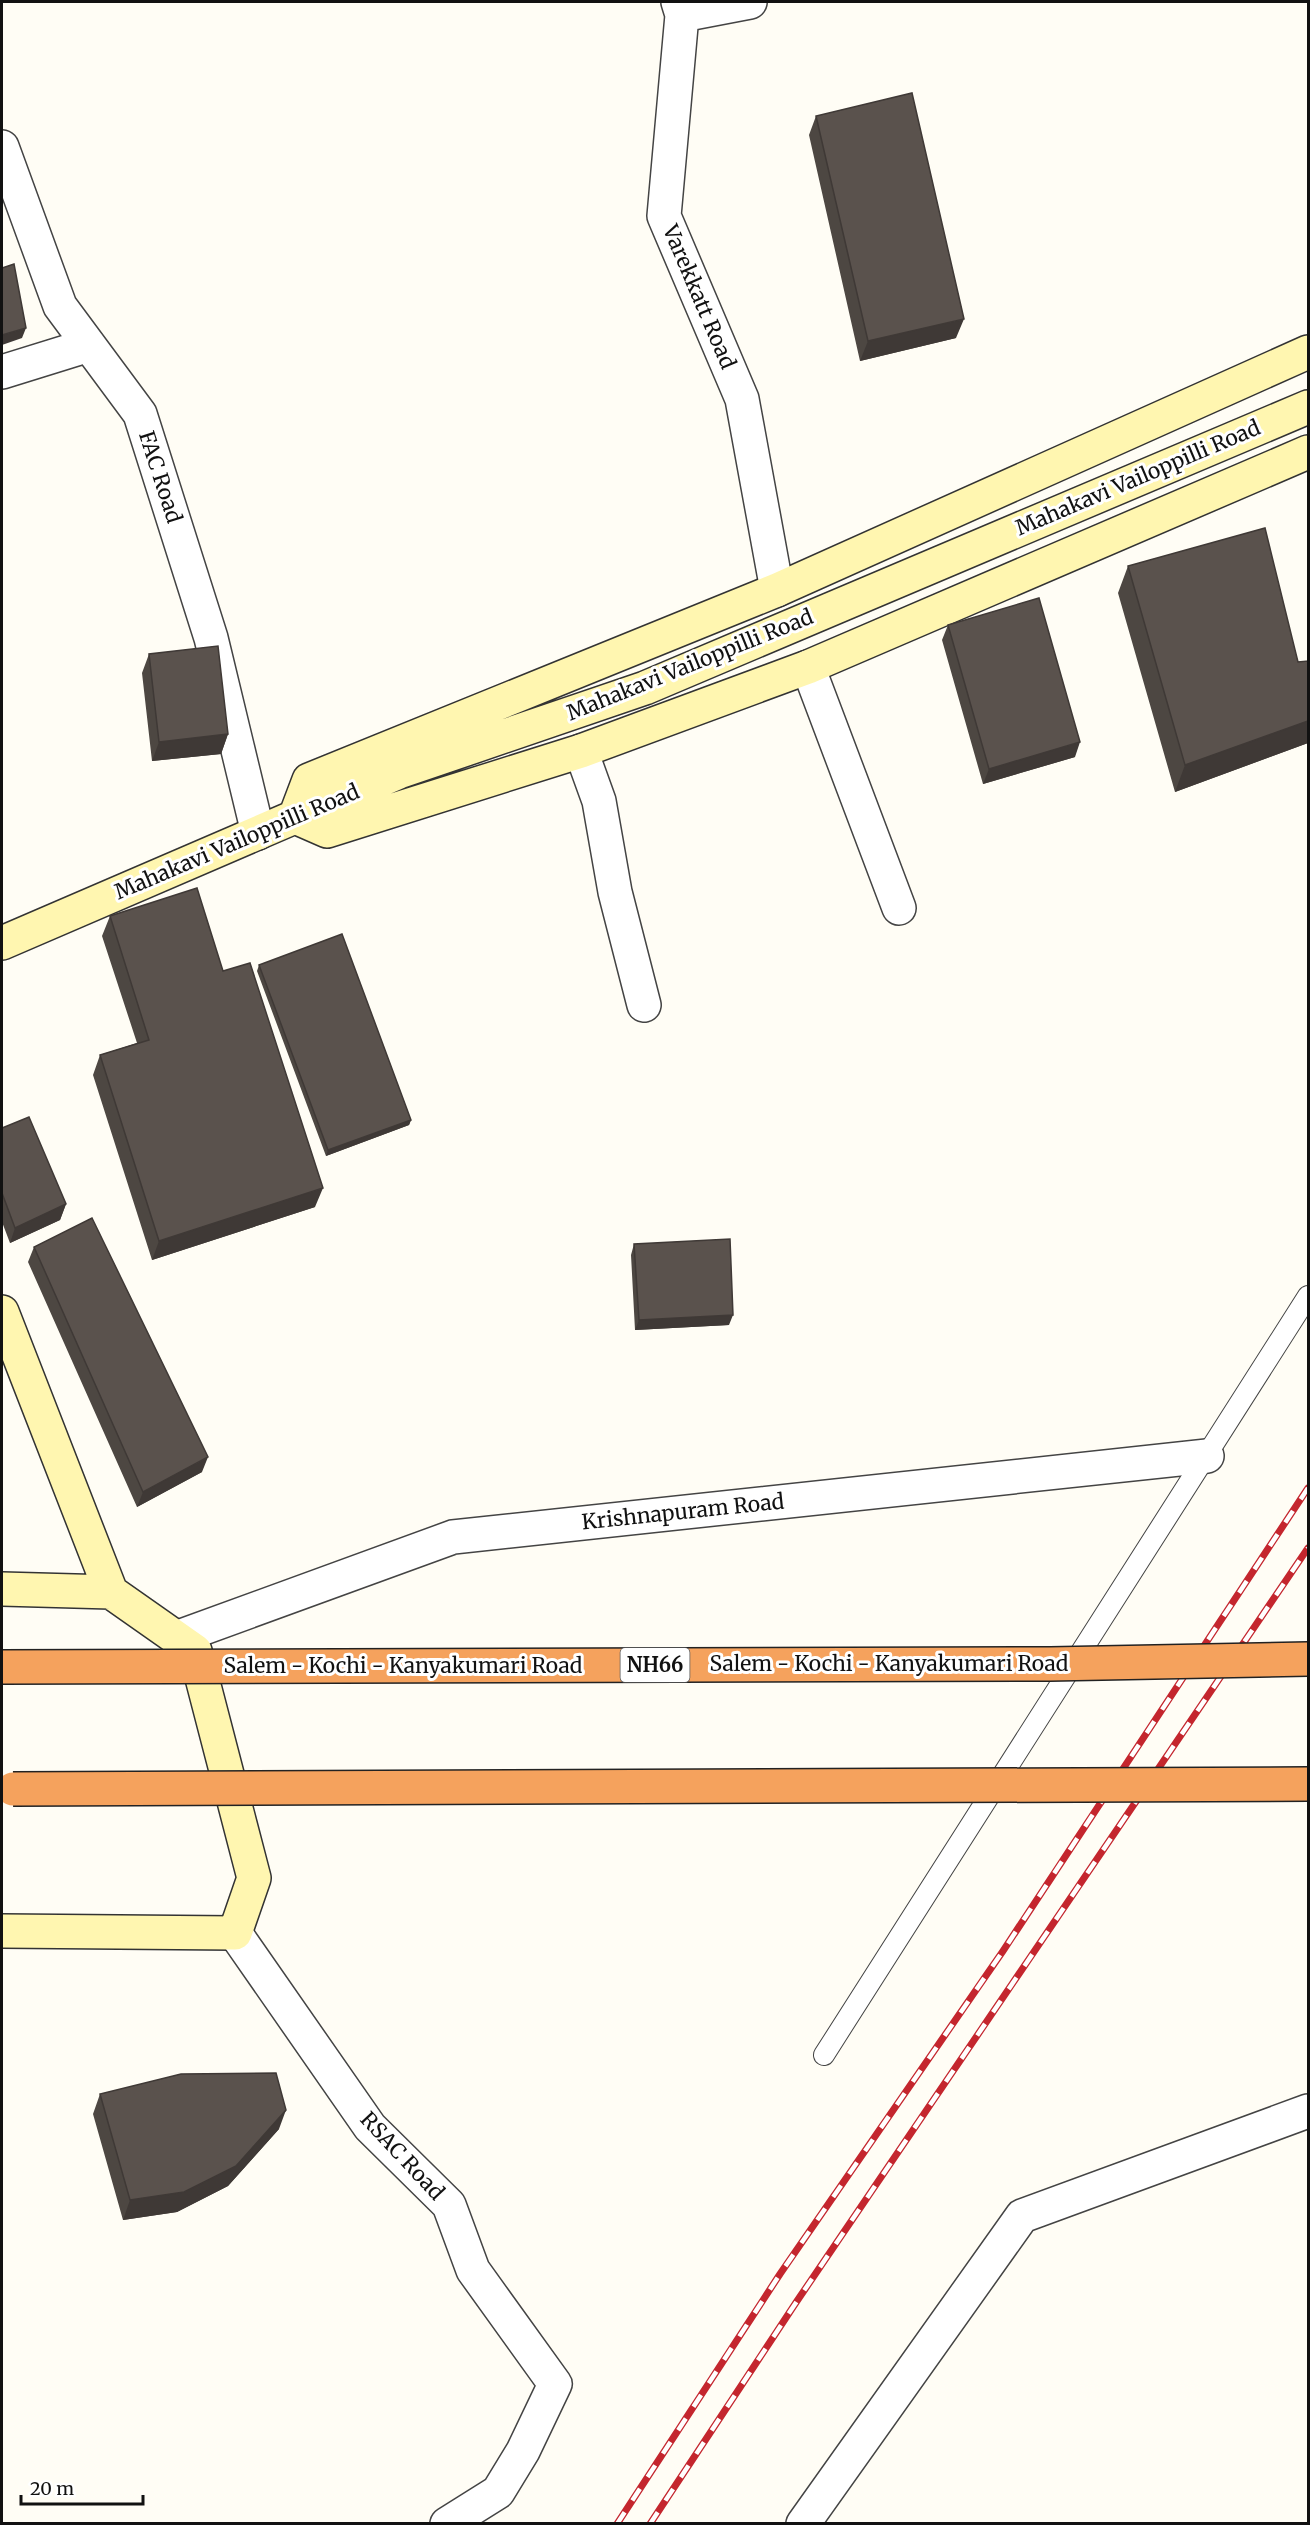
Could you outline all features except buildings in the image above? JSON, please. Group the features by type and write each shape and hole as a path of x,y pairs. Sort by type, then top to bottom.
{"highway":[{"name":"Salem - Kochi - Kanyakumari Road","path":"2,1667 1050,1664 1308,1659"},
{"path":"13,1790 1308,1784"}],"main road":[{"path":"1308,352 777,590 309,780 295,817 327,831 582,750 808,667 1308,452"},
{"name":"Mahakavi Vailoppilli Road","path":"2,943 399,772 645,688 1308,407"},
{"path":"2,1312 111,1592 195,1651 254,1878 235,1933 2,1931"},
{"path":"2,1589 111,1592"}],"street":[{"path":"680,8 750,2"},
{"name":"Varekkatt Road","path":"680,8 664,216 742,399 777,590"},
{"name":"FAC Road","path":"2,147 60,306 140,414 211,638 258,833"},
{"path":"2,372 89,345"},
{"path":"808,667 899,908"},
{"path":"582,750 599,801 615,892 644,1005"},
{"name":"Krishnapuram Road","path":"176,1638 453,1537 1207,1456"},
{"name":"RSAC Road","path":"235,1933 370,2127 449,2205 473,2270 555,2384 523,2451 498,2492 447,2523"},
{"path":"803,2523 1022,2216 1308,2110"}],"lane":[{"path":"824,2055 1308,1296"}],"railway":[{"path":"617,2524 780,2274 1003,1951 1308,1488"},
{"path":"650,2524 797,2301 1308,1548"}]}
